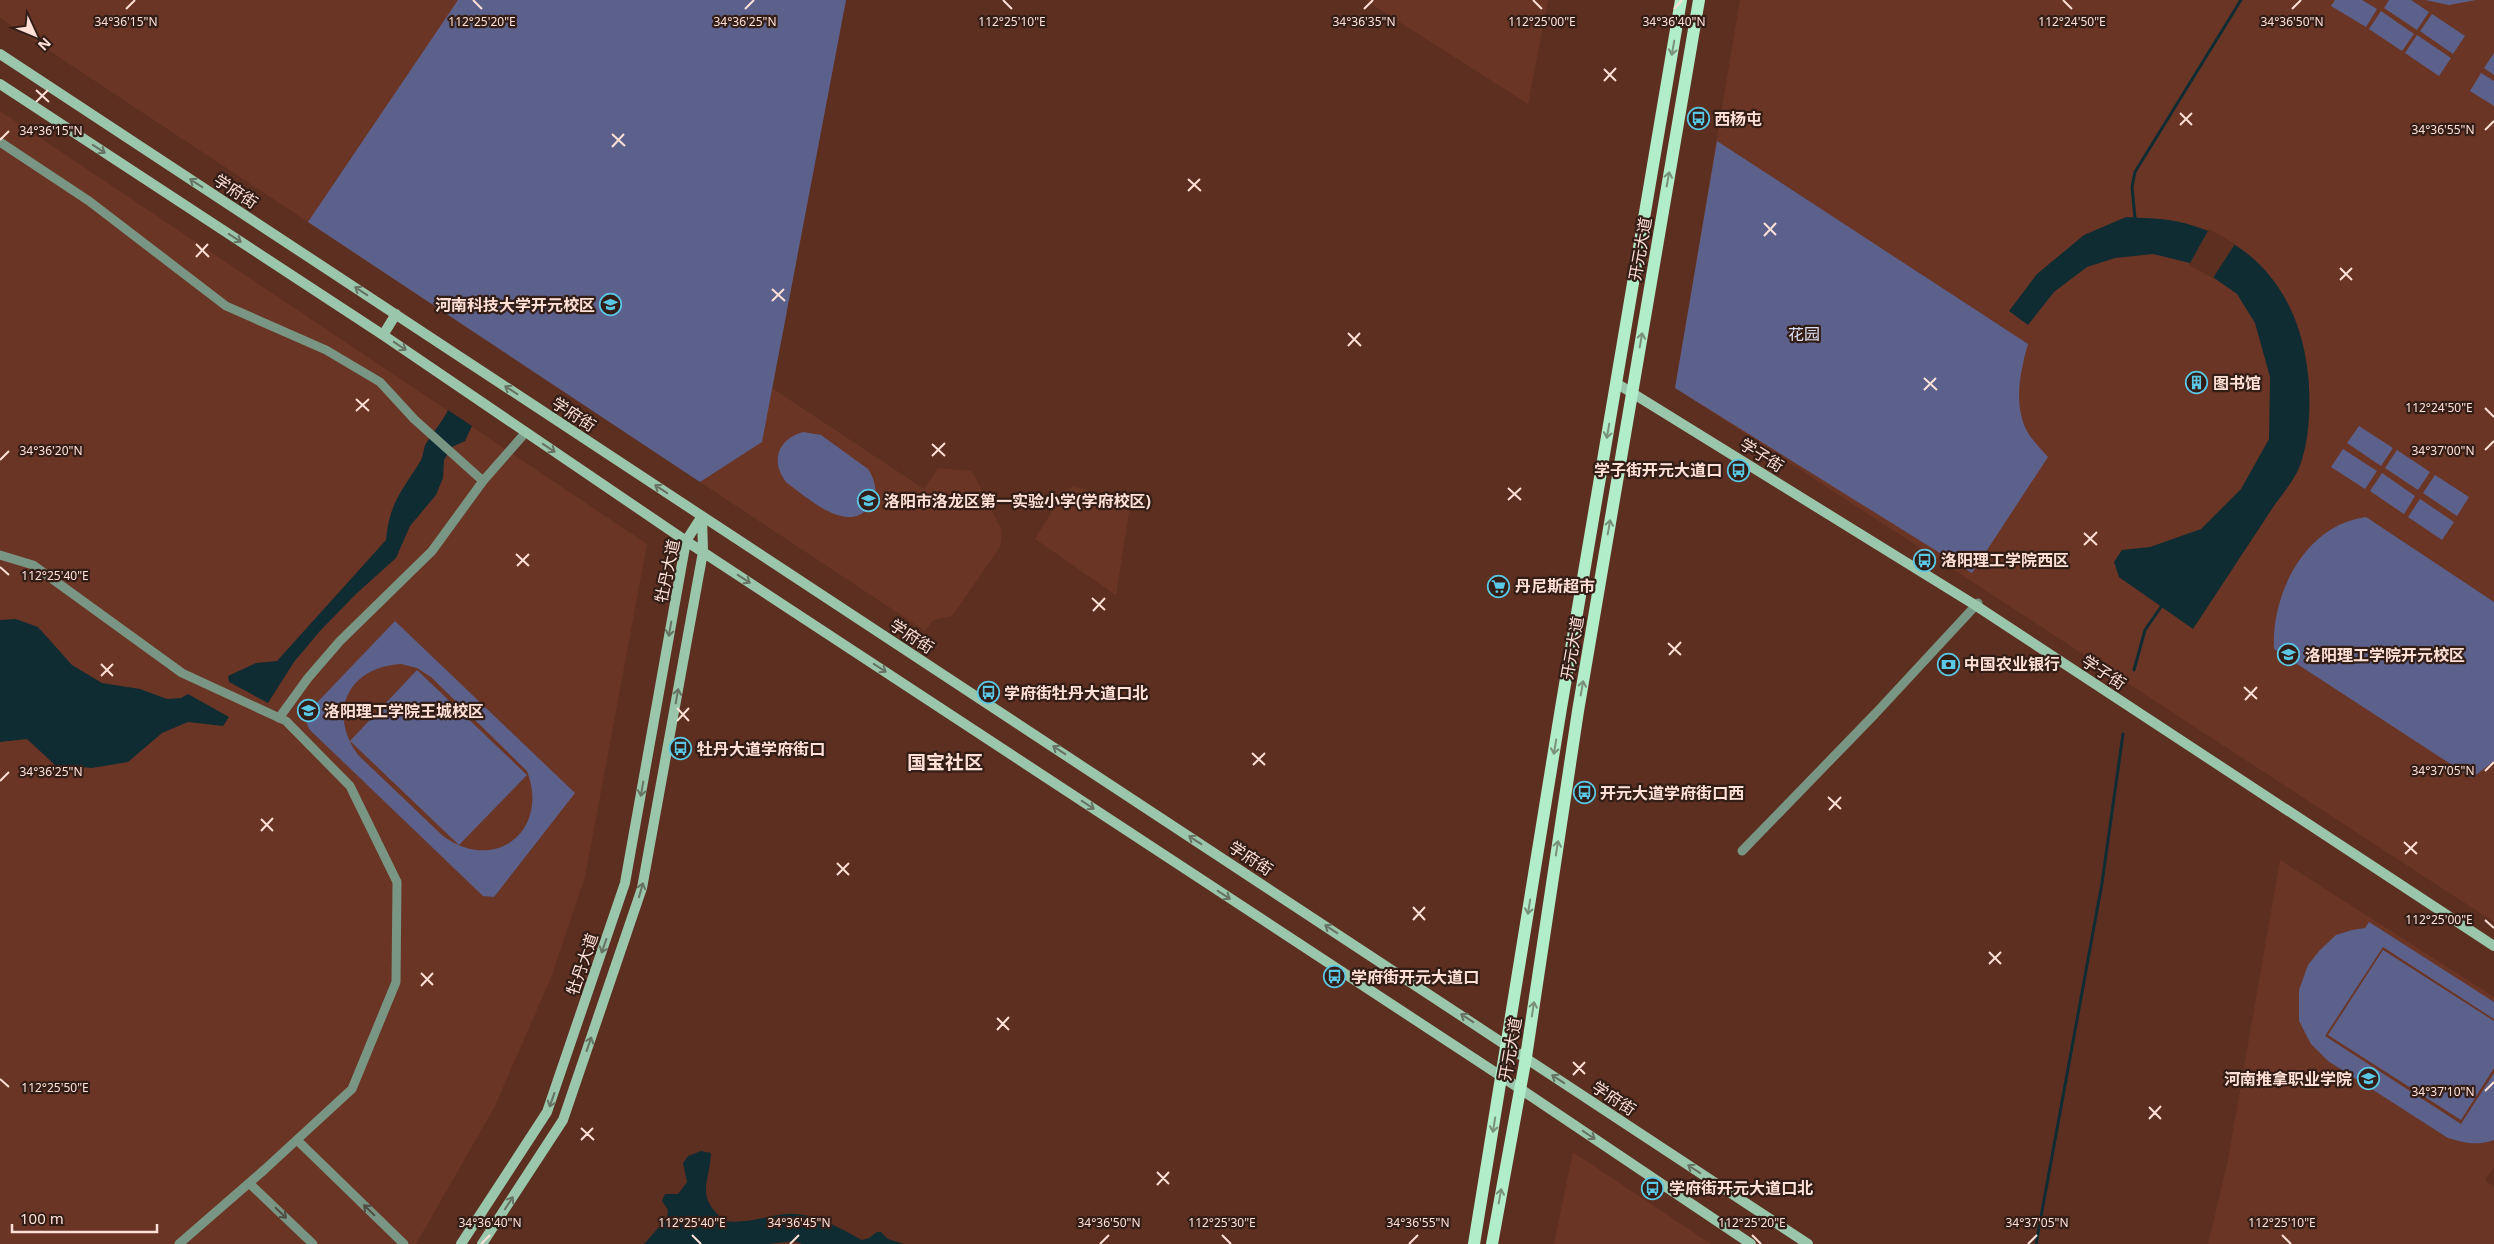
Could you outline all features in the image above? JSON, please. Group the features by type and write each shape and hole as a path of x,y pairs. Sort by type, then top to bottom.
{"main road":[{"name":"开元大道","path":"1474,1244 1616,381 1681,0"},
{"name":"开元大道","path":"1492,1244 1526,1057 1578,711 1699,0"},
{"name":"学府街","path":"0,54 1808,1244"},
{"path":"0,84 383,335 686,541 1519,1088 1751,1244"},
{"path":"383,335 396,314"},
{"name":"学子街","path":"1616,381 1978,605 2494,941"},
{"name":"牡丹大道","path":"462,1244 548,1112 625,883 686,541 702,516"},
{"name":"牡丹大道","path":"482,1244 563,1120 642,888 703,552 702,516"},
{"name":"学子街","path":"1978,605 2494,946"}],"street":[{"path":"0,142 89,201 226,306 326,350 380,382 430,434 482,481"},
{"path":"278,718 308,678 340,641 432,551 482,481 526,432"},
{"path":"0,555 32,565 182,673 286,721 350,786 397,882 396,982 352,1089 249,1183 178,1244"},
{"path":"1742,851 1978,605"},
{"path":"297,1140 404,1244"},
{"path":"249,1183 313,1244"}],"shaded area":[{"name":"河南科技大学开元校区","path":"0,0 846,0 772,388 924,489 938,468 972,471 1002,531 1000,547 952,616 933,620 925,631 0,18"},
{"path":"1365,0 1548,0 1528,104"},
{"name":"洛阳理工学院开元校区","path":"1740,0 2494,0 2494,922 1675,388"},
{"name":"洛阳理工学院王城校区","path":"0,111 647,544 585,877 550,980 494,1108 416,1244 0,1244"},
{"path":"2126,217 2169,220 2203,229 2228,241 2250,256 2268,274 2283,296 2295,319 2303,346 2308,374 2309,422 2303,457 2299,468 2193,629 2119,577 2114,562 2122,550 2150,547 2201,529 2241,489 2269,439 2270,377 2255,323 2237,294 2194,264 2153,254 2115,258 2087,267 2054,292 2028,325 2009,311 2037,274 2084,235"},
{"path":"448,410 472,426 465,441 452,447 444,460 443,478 436,495 410,526 396,558 356,594 320,631 294,662 268,703 229,682 228,676 256,663 277,661 386,540 390,515 398,497 421,460 426,444"},
{"path":"1074,486 1130,506 1116,595 1035,539 1065,490"},
{"path":"16,619 38,627 72,665 102,683 140,689 167,699 181,698 188,694 229,717 223,726 188,722 162,733 128,762 92,768 55,765 27,739 0,742 0,620"},
{"name":"河南推拿职业学院","path":"2280,860 2494,997 2494,1167 2485,1180 2494,1187 2494,1244 2208,1244 2228,1160"},
{"path":"701,1151 711,1153 706,1190 707,1197 716,1212 725,1221 748,1221 796,1214 816,1218 862,1240 869,1238 877,1232 881,1232 888,1239 904,1244 802,1244 794,1241 768,1244 644,1244 667,1218 668,1210 662,1201 665,1194 678,1194 687,1182 683,1163 688,1156"},
{"path":"1573,1152 1711,1244 1554,1244"}],"green space":[{"name":"河南科技大学开元校区","path":"458,0 846,0 762,442 700,482 308,222"},
{"path":"2335,0 2362,0 2377,9 2366,27 2331,6"},
{"path":"2389,0 2411,0 2429,12 2417,30 2384,8"},
{"path":"2425,0 2476,0 2449,5"},
{"path":"2381,11 2414,34 2402,51 2369,29"},
{"path":"2432,14 2465,36 2453,54 2420,31"},
{"path":"2417,35 2451,58 2439,76 2405,53"},
{"path":"2494,53 2494,75 2484,68"},
{"path":"2481,73 2494,81 2494,106 2470,91"},
{"name":"花园","path":"1717,141 2028,344 2020,378 2019,402 2021,414 2030,436 2048,457 1972,573 1675,388"},
{"path":"2359,426 2393,448 2381,466 2347,443"},
{"path":"803,432 821,435 868,469 874,481 875,493 872,502 863,512 853,517 830,512 806,498 787,483 779,468 779,453 787,440"},
{"path":"2343,449 2377,471 2365,489 2331,467"},
{"path":"2397,450 2430,472 2418,490 2385,468"},
{"path":"2382,473 2415,496 2404,514 2370,491"},
{"path":"2435,475 2469,497 2457,516 2423,493"},
{"path":"2420,499 2454,522 2442,540 2408,517"},
{"path":"2366,517 2494,602 2494,761 2472,778 2274,649 2279,606 2286,585 2296,565 2309,548 2325,533 2344,523"},
{"path":"395,621 575,793 494,897 483,896 310,730 306,721 308,712","holes":["401,664 417,668 431,677 527,771 532,793 531,812 524,828 513,840 498,848 481,850 462,847 443,836 358,755 349,739 344,723 344,708 348,694 356,683 368,673 383,667"]},
{"path":"417,670 527,775 459,845 350,741"},
{"path":"2369,922 2494,1002 2494,1019 2383,947 2325,1036 2461,1124 2494,1073 2494,1140 2471,1143 2448,1138 2328,1061 2311,1044 2299,1021 2299,990 2308,965 2336,935 2365,928"},
{"path":"2383,950 2494,1021 2494,1068 2461,1120 2328,1035"}],"pier":[{"path":"2209,229 2235,244 2213,278 2189,265"}],"waterway":[{"path":"2135,218 2132,187 2135,172 2241,0"},
{"path":"2134,670 2145,630 2161,607"},
{"path":"2036,1244 2102,883 2123,734"}],"place":[{"name":"西杨屯","path":"1698,119"},
{"name":"河南科技大学开元校区","path":"611,305"},
{"name":"图书馆","path":"2197,383"},
{"name":"学子街开元大道口","path":"1738,470"},
{"name":"洛阳市洛龙区第一实验小学(学府校区)","path":"868,501"},
{"name":"洛阳理工学院西区","path":"1925,560"},
{"name":"丹尼斯超市","path":"1499,586"},
{"name":"洛阳理工学院开元校区","path":"2289,655"},
{"name":"中国农业银行","path":"1948,664"},
{"name":"学府街牡丹大道口北","path":"988,693"},
{"name":"洛阳理工学院王城校区","path":"308,711"},
{"name":"牡丹大道学府街口","path":"681,749"},
{"name":"开元大道学府街口西","path":"1584,793"},
{"name":"学府街开元大道口","path":"1335,977"},
{"name":"河南推拿职业学院","path":"2368,1079"},
{"name":"学府街开元大道口北","path":"1653,1188"}],"district":[{"name":"国宝社区","path":"945,762"}]}
